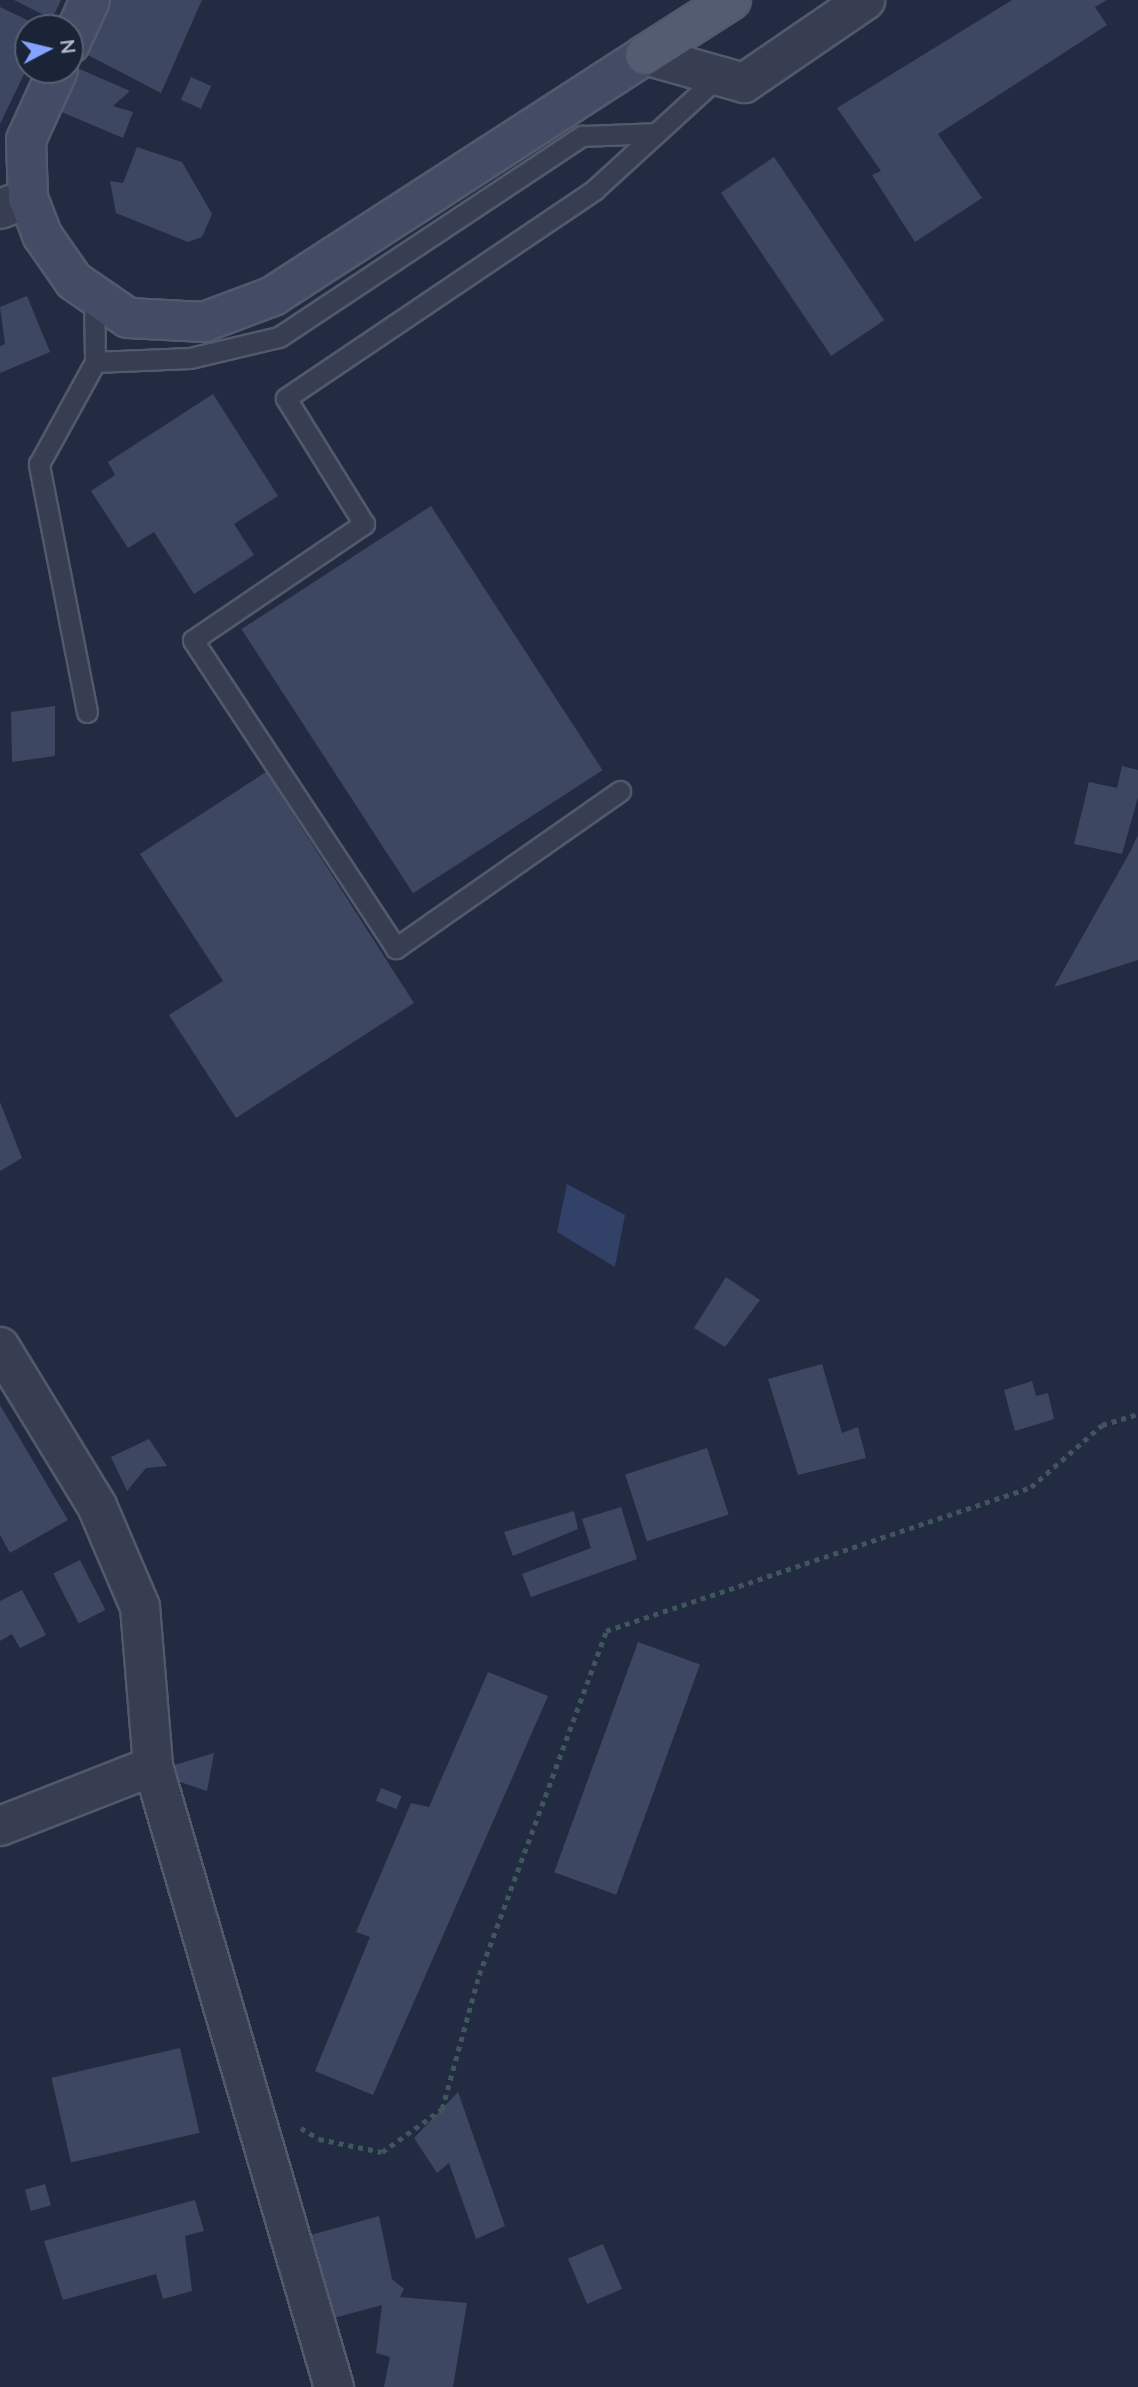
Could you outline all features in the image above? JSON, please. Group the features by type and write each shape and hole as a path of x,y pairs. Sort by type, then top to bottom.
{"main road":[{"path":"52,84 26,140 14,204 42,235 74,281 128,318 204,322 272,296 730,0"}],"street":[{"path":"645,55 744,83 865,0"},
{"path":"0,1347 97,1506 140,1608 153,1766 334,2387"},
{"path":"0,1826 153,1766"}],"lane":[{"path":"620,791 396,948 193,640 364,524 286,398 594,190 719,76"},
{"path":"95,362 190,358 279,337 582,136 656,133"},
{"path":"88,712 39,464 95,362 94,295"}],"path":[{"path":"248,2093 319,2139 382,2151 442,2109 479,1975 606,1631 1031,1487 1102,1425 1138,1414"}],"water":[{"path":"567,1184 625,1215 615,1267 557,1232"}],"building":[{"path":"14,0 61,0 54,14 42,14"},
{"path":"108,0 202,0 161,93 84,53"},
{"path":"1012,0 1107,0 1095,7 1107,25 938,134 982,198 915,242 872,175 881,171 837,108"},
{"path":"0,7 15,14 14,84 19,84 0,124"},
{"path":"84,71 130,91 113,106 133,112 123,138 57,110 68,84 84,84"},
{"path":"191,77 211,86 201,109 181,100"},
{"path":"137,147 182,162 212,214 202,237 188,242 116,213 110,181 123,183"},
{"path":"774,157 884,320 831,356 721,193"},
{"path":"27,296 50,352 0,373 0,346 5,344 0,307"},
{"path":"213,394 278,496 234,524 254,555 194,594 154,532 128,548 91,491 115,475 108,462"},
{"path":"431,506 603,770 413,893 241,629"},
{"path":"55,706 55,756 12,762 11,712"},
{"path":"1122,766 1138,770 1138,797 1122,854 1074,844 1089,782 1117,788"},
{"path":"266,772 414,1003 236,1118 169,1015 223,981 140,854"},
{"path":"1138,835 1138,960 1054,987 1130,852"},
{"path":"0,1102 22,1158 0,1171"},
{"path":"726,1277 760,1300 725,1347 694,1328"},
{"path":"822,1364 842,1433 858,1427 866,1458 798,1475 768,1379"},
{"path":"1032,1381 1036,1396 1048,1393 1054,1419 1015,1431 1004,1390"},
{"path":"0,1405 68,1520 10,1553 0,1535"},
{"path":"149,1439 167,1466 146,1468 127,1491 111,1457"},
{"path":"707,1448 729,1515 647,1541 625,1475"},
{"path":"621,1507 637,1559 531,1597 522,1574 591,1548 582,1519"},
{"path":"574,1511 578,1529 513,1556 504,1532"},
{"path":"80,1560 105,1610 79,1624 53,1574"},
{"path":"22,1590 46,1635 20,1648 12,1634 0,1641 0,1601"},
{"path":"638,1642 700,1665 616,1895 554,1872"},
{"path":"488,1672 548,1696 373,2095 315,2071 370,1937 356,1932 411,1803 429,1807"},
{"path":"214,1753 207,1791 174,1780 175,1765"},
{"path":"381,1788 402,1796 397,1809 376,1801"},
{"path":"180,2048 200,2133 71,2162 51,2078"},
{"path":"458,2092 505,2226 476,2239 449,2163 437,2173 414,2138"},
{"path":"45,2184 51,2205 31,2211 25,2190"},
{"path":"195,2200 204,2231 185,2236 192,2291 163,2299 156,2274 63,2300 44,2241"},
{"path":"379,2216 392,2279 404,2289 400,2297 467,2303 453,2387 384,2387 390,2357 376,2353 382,2305 334,2318 311,2235"},
{"path":"603,2244 622,2289 587,2304 568,2259"}]}
